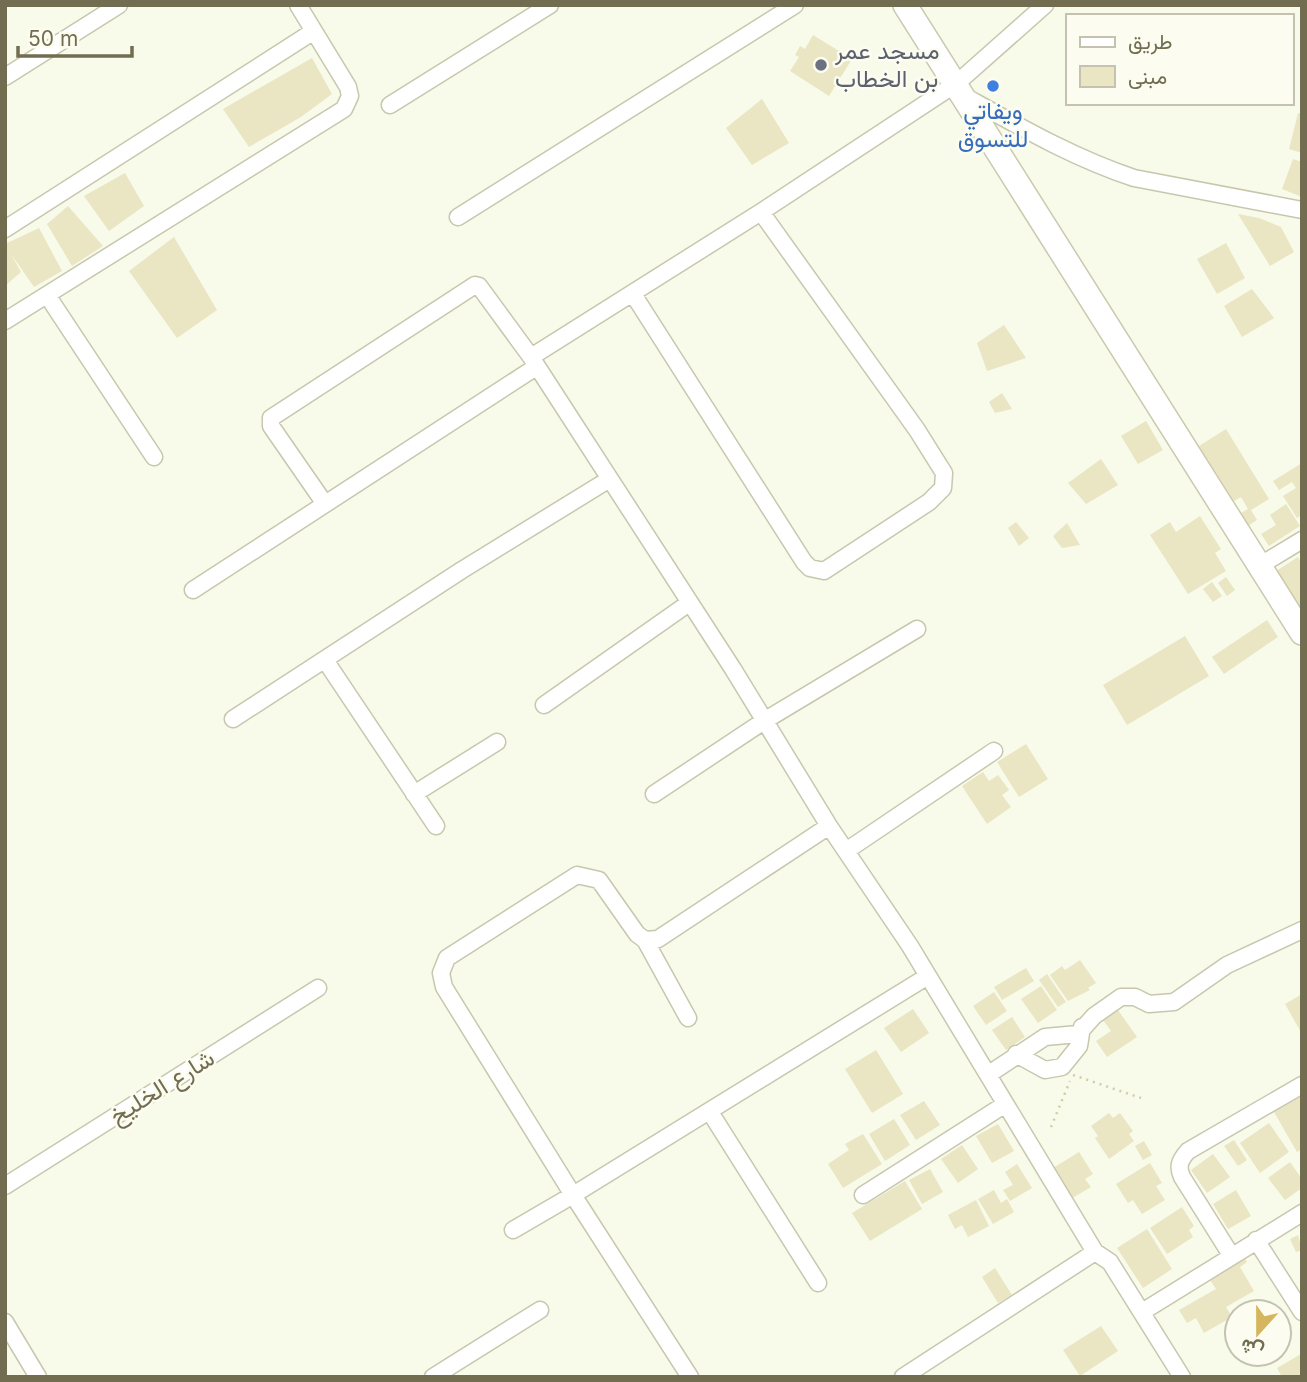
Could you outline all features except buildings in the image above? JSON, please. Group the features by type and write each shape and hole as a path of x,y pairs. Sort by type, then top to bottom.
{"street":[{"path":"5,77 119,5"},
{"path":"5,321 344,109 350,96 348,87 298,5"},
{"path":"390,105 550,5"},
{"path":"458,217 795,5"},
{"path":"905,5 1302,633"},
{"path":"193,590 761,212 960,89 1045,5"},
{"path":"5,229 314,31"},
{"path":"960,89 1041,139 1110,170 1134,178 1297,208 1302,225"},
{"path":"634,295 804,562 818,571 835,563 929,502 943,488 944,473 917,430 761,212"},
{"path":"325,504 271,426 271,418 475,285 482,288 534,362 764,720 828,826 928,976 1095,1252 1110,1262 1182,1377"},
{"path":"47,295 154,457"},
{"path":"233,719 608,480"},
{"path":"1259,566 1302,540"},
{"path":"544,705 689,603"},
{"path":"654,794 764,720 917,629"},
{"path":"325,660 436,826"},
{"path":"414,794 497,742"},
{"path":"846,851 994,751"},
{"path":"645,940 658,939 828,826"},
{"path":"688,1018 645,940 599,880 577,876 447,958 442,966 444,987 690,1377"},
{"path":"989,1074 1045,1037 1069,1037 1077,1034 1082,1027 1121,997 1135,997 1156,1004 1174,1002 1227,965 1302,930"},
{"path":"513,1230 710,1112 928,976"},
{"name":"شارع الخليخ","path":"5,1186 318,988"},
{"path":"1016,1054 1029,1064 1045,1070 1062,1067 1079,1046 1082,1027"},
{"path":"1231,1255 1182,1177 1179,1171 1181,1159 1188,1151 1302,1085"},
{"path":"863,1195 1004,1105"},
{"path":"710,1112 818,1283"},
{"path":"1142,1312 1302,1213"},
{"path":"1256,1240 1302,1312"},
{"path":"903,1377 1095,1252"},
{"path":"433,1377 540,1310"},
{"path":"5,1322 38,1377"}],"path":[{"path":"1051,1127 1070,1084 1070,1075 1141,1098"}],"place":[{"name":"مسجد عمر بن الخطاب","path":"821,65"},
{"name":"ويفاتي للتسوق","path":"993,86"}]}
